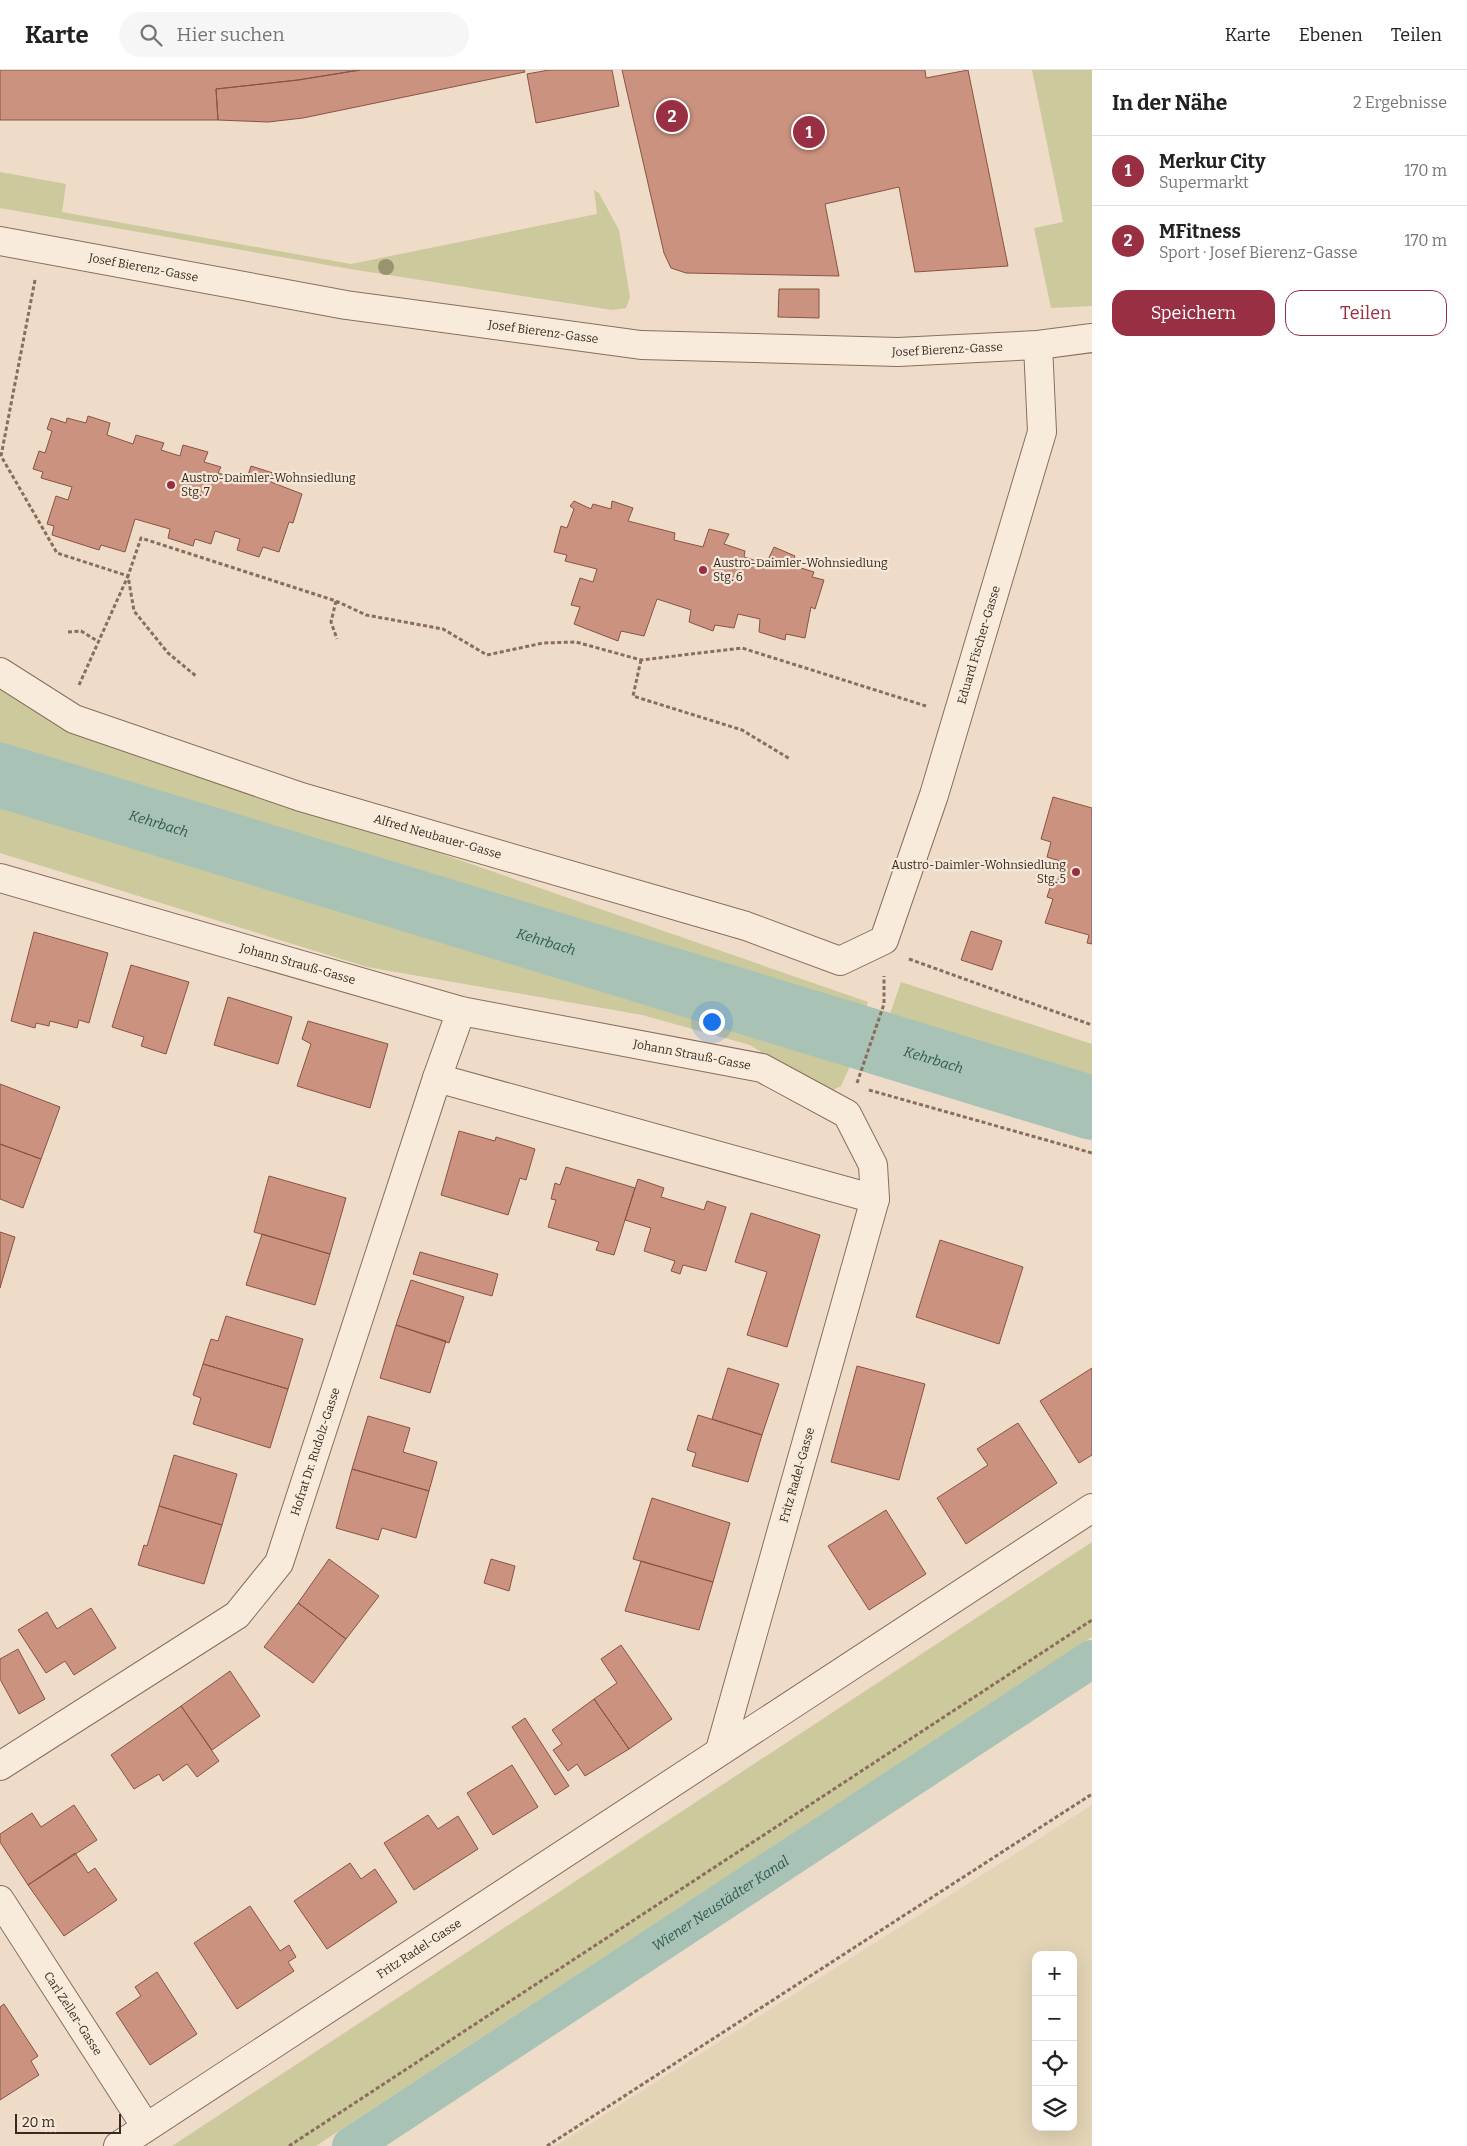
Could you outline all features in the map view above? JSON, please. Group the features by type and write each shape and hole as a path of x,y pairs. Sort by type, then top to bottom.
{"street":[{"name":"Josef Bierenz-Gasse","path":"0,242 346,305 641,345 898,352 1038,345 1092,338"},
{"name":"Eduard Fischer-Gasse","path":"884,940 934,795 1042,432 1038,345"},
{"name":"Alfred Neubauer-Gasse","path":"0,672 74,719 301,797 746,926 840,961 884,940"},
{"name":"Johann Strauß-Gasse","path":"2,886 461,1011 762,1068 847,1114 873,1165 875,1199"},
{"name":"Hofrat Dr. Rudolz-Gasse","path":"0,1766 237,1615 279,1563 437,1078 461,1011"},
{"path":"437,1078 875,1199"},
{"name":"Fritz Radel-Gasse","path":"720,1750 875,1199"},
{"name":"Fritz Radel-Gasse","path":"118,2146 1092,1508"},
{"name":"Carl Zeller-Gasse","path":"0,1900 146,2127"}],"path":[{"path":"41,248 1,456 57,553 128,576"},
{"path":"65,713 128,576 141,538 336,601 366,615 442,629 487,655 542,643 576,642 641,660 742,648 958,715"},
{"path":"128,576 134,611 168,653 196,676"},
{"path":"336,601 331,622 337,639"},
{"path":"68,632 81,631 99,642"},
{"path":"641,660 633,696 742,730 790,759"},
{"path":"861,1074 884,1004 884,940"},
{"path":"884,940 913,962 1092,1025"},
{"path":"866,1089 1092,1153"},
{"path":"289,2146 1092,1620"},
{"path":"547,2146 1092,1794"}],"shaded area":[{"path":"1032,70 1092,70 1092,306 1051,308 1034,228 1063,222"},
{"path":"0,172 66,184 62,212 351,264 597,214 594,190 599,193 619,230 630,297 626,308 612,310 350,269 0,208"},
{"path":"0,681 68,724 868,1002 860,1027 0,755"},
{"path":"0,801 851,1064 841,1086 827,1093 750,1045 642,1015 367,967 0,853"},
{"path":"901,982 1092,1044 1092,1080 890,1014"},
{"path":"1092,1542 1092,1637 316,2146 172,2146"},
{"path":"1092,1805 1092,2146 555,2146"}],"building":[{"path":"0,70 360,70 298,80 216,89 218,120 0,120"},
{"path":"360,70 524,70 525,72 303,118 268,122 218,120 216,89 298,80"},
{"path":"549,70 612,70 619,106 536,123 527,74"},
{"path":"622,70 925,70 926,78 968,70 1008,266 915,272 899,187 825,204 839,276 686,273 671,268 664,253"},
{"path":"779,289 819,289 819,318 778,317"},
{"name":"Austro-Daimler-Wohnsiedlung Stg. 7","path":"88,416 110,423 107,435 133,444 136,435 164,443 161,450 180,456 183,445 208,452 204,462 221,467 218,473 246,481 251,466 273,473 271,482 302,494 293,523 289,522 279,552 263,547 259,557 237,550 240,539 215,531 211,544 195,539 193,546 168,538 170,529 135,519 125,552 101,545 99,550 52,535 54,526 47,524 56,496 68,500 72,487 41,478 43,472 33,469 39,451 45,453 52,431 47,429 51,418 66,423 67,418 86,423"},
{"name":"Austro-Daimler-Wohnsiedlung Stg. 6","path":"574,501 591,509 593,504 611,509 612,501 633,508 628,521 675,533 674,540 703,547 709,529 729,534 724,544 745,551 744,557 766,564 774,547 795,556 791,565 814,572 812,577 824,580 815,609 811,607 805,638 786,634 785,640 759,632 760,619 738,614 734,628 715,625 713,631 689,622 691,610 657,599 644,636 621,631 618,641 574,624 580,607 571,605 580,578 593,582 597,569 565,561 567,555 554,552 561,526 567,528 574,509 570,506"},
{"name":"Austro-Daimler-Wohnsiedlung Stg. 5","path":"1053,797 1092,808 1092,944 1087,943 1089,935 1045,923 1053,899 1047,897 1052,882 1057,883 1063,862 1047,857 1051,842 1041,839"},
{"path":"971,931 1002,941 992,970 961,960"},
{"path":"34,932 108,953 89,1023 79,1020 77,1028 50,1021 49,1026 36,1023 35,1028 11,1021"},
{"path":"131,965 189,982 166,1054 141,1046 144,1037 112,1027"},
{"path":"228,997 292,1017 278,1064 214,1045"},
{"path":"308,1021 388,1044 370,1108 297,1086 311,1044 302,1039"},
{"path":"0,1084 60,1107 41,1159 0,1144"},
{"path":"459,1131 495,1141 496,1137 535,1149 526,1180 520,1178 508,1215 441,1195"},
{"path":"0,1144 41,1159 23,1208 0,1199"},
{"path":"566,1167 635,1188 614,1255 596,1250 599,1242 548,1227 556,1200 551,1199 555,1183 560,1185"},
{"path":"269,1176 346,1198 330,1254 254,1232"},
{"path":"638,1179 664,1188 661,1197 704,1210 707,1201 726,1207 706,1271 683,1265 680,1274 671,1271 675,1261 644,1251 651,1228 625,1220"},
{"path":"751,1213 820,1235 787,1347 747,1335 767,1272 735,1262"},
{"path":"0,1232 15,1237 0,1288"},
{"path":"262,1234 330,1254 315,1305 246,1285"},
{"path":"940,1240 1023,1267 999,1344 916,1317"},
{"path":"420,1252 498,1274 492,1296 413,1274"},
{"path":"411,1280 464,1297 449,1343 396,1325"},
{"path":"226,1316 303,1339 288,1389 203,1364 211,1339 218,1341"},
{"path":"396,1325 446,1341 430,1393 380,1378"},
{"path":"203,1364 288,1389 270,1448 193,1424 201,1398 193,1395"},
{"path":"857,1366 925,1384 899,1480 831,1462"},
{"path":"728,1368 779,1384 762,1435 712,1419"},
{"path":"1092,1368 1092,1455 1079,1463 1040,1401"},
{"path":"698,1415 762,1435 748,1482 692,1466 696,1453 687,1450"},
{"path":"368,1416 410,1428 403,1452 437,1462 429,1491 352,1469"},
{"path":"1018,1423 1057,1483 966,1544 937,1498 988,1465 977,1449"},
{"path":"174,1455 237,1474 222,1525 159,1506"},
{"path":"352,1469 429,1491 416,1538 382,1528 378,1540 336,1528"},
{"path":"652,1498 730,1523 713,1582 633,1559"},
{"path":"159,1506 222,1525 204,1584 138,1565 144,1545 147,1546"},
{"path":"886,1510 926,1574 869,1610 828,1546"},
{"path":"329,1559 379,1596 346,1639 298,1603"},
{"path":"491,1559 515,1566 509,1591 484,1583"},
{"path":"641,1561 713,1582 699,1630 625,1611"},
{"path":"298,1603 346,1639 313,1683 264,1647"},
{"path":"91,1608 116,1648 74,1675 65,1661 46,1673 18,1630 47,1612 57,1629"},
{"path":"621,1645 672,1719 629,1749 594,1699 617,1683 601,1659"},
{"path":"18,1649 45,1699 19,1714 0,1679 0,1659"},
{"path":"230,1671 260,1716 212,1750 181,1706"},
{"path":"594,1699 629,1749 585,1776 577,1764 568,1771 553,1750 562,1744 552,1730"},
{"path":"181,1706 219,1761 197,1777 187,1764 163,1781 159,1774 134,1789 111,1755"},
{"path":"525,1718 569,1786 555,1795 512,1727"},
{"path":"512,1765 538,1807 493,1835 467,1793"},
{"path":"74,1805 97,1840 28,1885 0,1842 0,1834 32,1813 41,1827"},
{"path":"428,1815 438,1829 458,1816 478,1849 414,1890 384,1843"},
{"path":"75,1853 88,1873 95,1868 117,1900 64,1936 28,1885"},
{"path":"350,1863 361,1879 375,1869 397,1902 327,1949 294,1901"},
{"path":"250,1906 280,1951 289,1945 296,1957 288,1962 294,1971 237,2009 194,1943"},
{"path":"157,1972 197,2034 150,2065 116,2013 141,1996 135,1987"},
{"path":"4,2004 38,2056 31,2061 39,2075 0,2100 0,2007"}],"waterway":[{"name":"Kehrbach","path":"0,775 1092,1108"},
{"name":"Wiener Neustädter Kanal","path":"351,2146 1092,1659"}],"place":[{"name":"MFitness","path":"672,116"},
{"name":"Merkur City","path":"809,132"},
{"name":"Austro-Daimler-Wohnsiedlung Stg. 7","path":"171,485"},
{"name":"Austro-Daimler-Wohnsiedlung Stg. 6","path":"703,570"},
{"name":"Austro-Daimler-Wohnsiedlung Stg. 5","path":"1076,872"}]}
